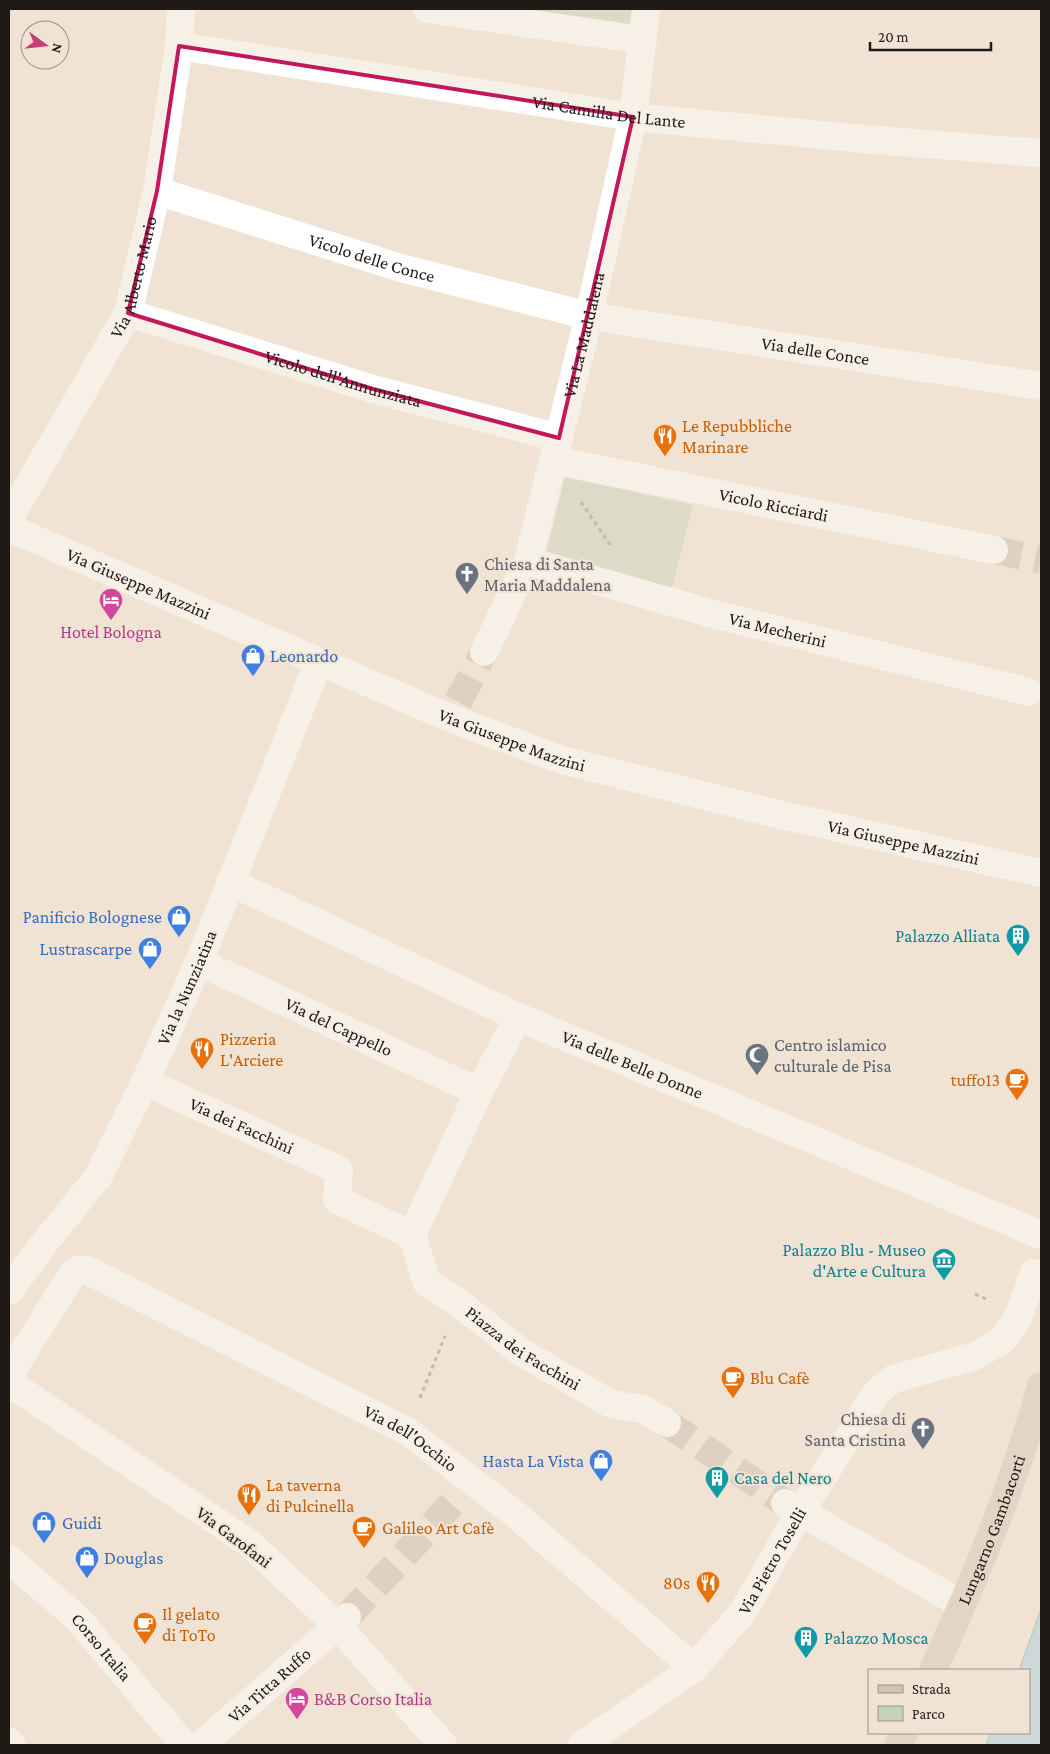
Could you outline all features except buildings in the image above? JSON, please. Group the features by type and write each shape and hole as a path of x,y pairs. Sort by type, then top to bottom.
{"street":[{"name":"Via Alberto Mario","path":"9,519 128,313 157,191 179,46 181,9"},
{"path":"427,9 643,40"},
{"name":"Via La Maddalena","path":"484,652 528,561 589,316 633,117 646,9"},
{"name":"Via Camilla Del Lante","path":"179,46 633,117 875,140 1041,153"},
{"name":"Vicolo delle Conce","path":"157,191 401,268 589,316"},
{"name":"Vicolo dell'Annunziata","path":"128,313 373,389 556,449"},
{"name":"Via delle Conce","path":"589,316 1041,386"},
{"name":"Vicolo Ricciardi","path":"556,449 994,550"},
{"name":"Via Giuseppe Mazzini","path":"9,528 319,661 454,710 562,760 777,814 1041,873"},
{"name":"Via Mecherini","path":"528,561 713,614 1029,692"},
{"name":"Via la Nunziatina","path":"9,1291 42,1246 98,1177 145,1082 199,962 319,661"},
{"name":"Via delle Belle Donne","path":"230,882 518,1017 1041,1235"},
{"name":"Via del Cappello","path":"199,962 479,1092"},
{"path":"412,1236 479,1092 518,1017"},
{"name":"Via dei Facchini","path":"145,1082 339,1170 337,1200 412,1236"},
{"name":"Piazza dei Facchini","path":"412,1236 427,1283 458,1302 521,1352 611,1404 642,1409 667,1423"},
{"name":"Via Garofani","path":"87,1270 80,1269 74,1272 9,1375 10,1381 14,1386 249,1543 342,1621 443,1745"},
{"name":"Via dell'Occhio","path":"87,1270 407,1431 468,1488 515,1514 694,1668"},
{"name":"Via Pietro Toselli","path":"582,1745 694,1668 743,1612 793,1507 877,1392 893,1379 975,1356 1002,1340 1018,1318 1034,1273 1041,1275"},
{"name":"Lungarno Gambacorti","path":"933,1669 963,1605 1005,1500 1031,1423 1041,1386"},
{"path":"793,1507 963,1605"},
{"name":"Corso Italia","path":"9,1559 78,1619 184,1745"},
{"name":"Via Titta Ruffo","path":"202,1745 342,1621"},
{"path":"9,1742 12,1745"}],"path":[{"path":"556,449 613,550"},
{"path":"975,1294 987,1299"},
{"path":"407,1431 458,1302"}],"highlighted area":[{"path":"179,46 633,117 559,438 373,389 128,313 157,191"}],"green space":[{"path":"495,9 640,9 638,32"},
{"path":"565,477 693,505 671,592 546,555"}],"water":[{"path":"1041,1609 1041,1745 986,1745 991,1734 1030,1734 1030,1669 1019,1669"}],"tunnel":[{"path":"994,550 1041,560"},
{"path":"458,702 484,652"},
{"path":"667,1423 785,1503"},
{"path":"347,1617 461,1494"}],"place":[{"name":"Le Repubbliche Marinare","path":"665,457"},
{"name":"Chiesa di Santa Maria Maddalena","path":"467,595"},
{"name":"Hotel Bologna","path":"111,621"},
{"name":"Leonardo","path":"253,677"},
{"name":"Panificio Bolognese","path":"179,938"},
{"name":"Palazzo Alliata","path":"1018,957"},
{"name":"Lustrascarpe","path":"150,970"},
{"name":"Pizzeria L'Arciere","path":"202,1070"},
{"name":"Centro islamico culturale de Pisa","path":"757,1076"},
{"name":"tuffo13","path":"1017,1101"},
{"name":"Palazzo Blu - Museo d'Arte e Cultura","path":"944,1281"},
{"name":"Blu Cafè","path":"733,1399"},
{"name":"Chiesa di Santa Cristina","path":"923,1450"},
{"name":"Hasta La Vista","path":"601,1482"},
{"name":"Casa del Nero","path":"717,1499"},
{"name":"La taverna di Pulcinella","path":"249,1516"},
{"name":"Guidi","path":"44,1544"},
{"name":"Galileo Art Cafè","path":"364,1549"},
{"name":"Douglas","path":"87,1579"},
{"name":"80s","path":"708,1604"},
{"name":"Il gelato di ToTo","path":"145,1645"},
{"name":"Palazzo Mosca","path":"806,1659"},
{"name":"B&B Corso Italia","path":"297,1720"}]}
